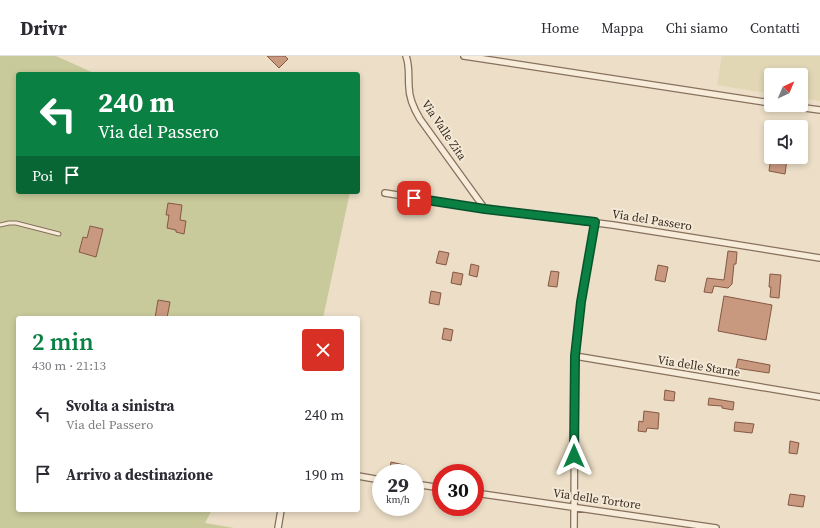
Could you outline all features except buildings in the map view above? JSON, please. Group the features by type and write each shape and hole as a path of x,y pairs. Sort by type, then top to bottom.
{"street":[{"name":"Via Valle Zita","path":"406,56 409,70 410,98 414,109 485,209"},
{"path":"464,56 764,102"},
{"path":"808,108 820,110"},
{"name":"Via del Passero","path":"385,193 485,209 595,222 820,258"},
{"path":"574,528 575,356 581,302 595,222"},
{"name":"Via delle Starne","path":"575,356 820,397"},
{"path":"360,476 372,478"},
{"name":"Via delle Tortore","path":"484,494 716,528"},
{"path":"278,528 281,512"}],"lane":[{"path":"0,224 16,223 59,234"}],"shaded area":[{"path":"722,56 820,56 820,101 808,99 808,68 764,68 764,93 717,85"}],"green space":[{"path":"0,56 56,56 92,72 16,72 16,194 350,194 323,316 16,316 16,512 211,512 205,523 234,528 0,528"}],"route":[{"path":"414,198 485,209 595,222 581,302 575,356 574,456"}]}
